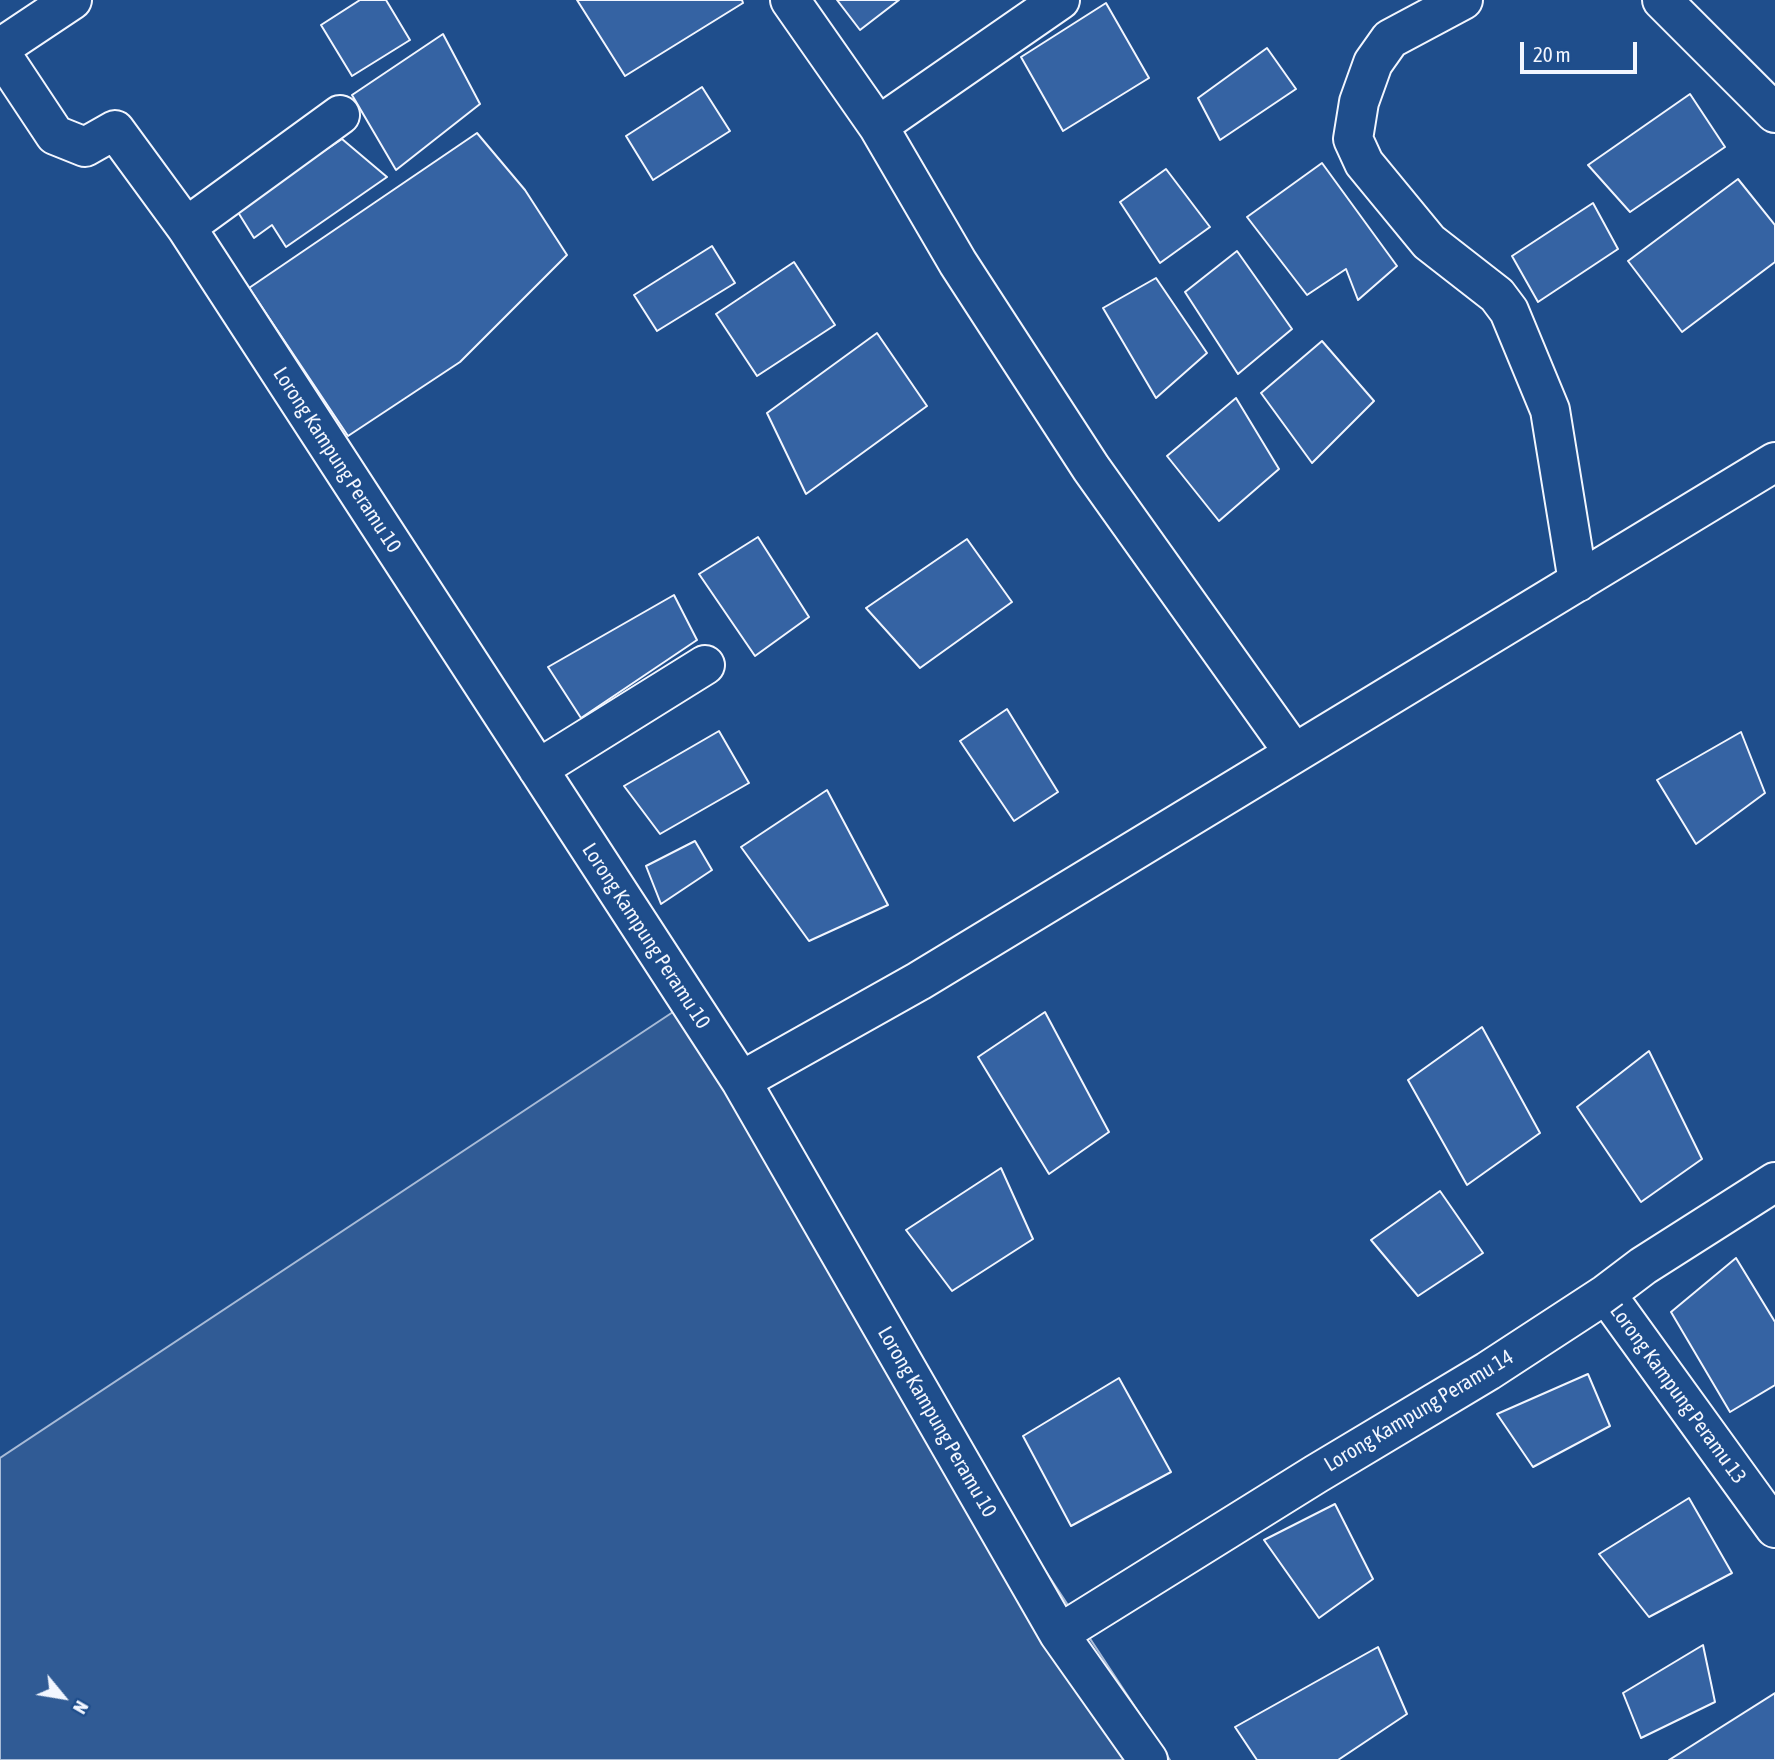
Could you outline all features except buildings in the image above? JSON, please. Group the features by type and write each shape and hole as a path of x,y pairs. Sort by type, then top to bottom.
{"street":[{"path":"0,50 72,0"},
{"path":"790,0 878,126 958,262 1091,468 1294,753"},
{"path":"878,126 1060,0"},
{"path":"1463,0 1390,39 1373,64 1359,102 1353,139 1364,163 1429,242 1497,295 1509,311 1550,410 1578,582"},
{"path":"1662,0 1775,113"},
{"name":"Lorong Kampung Peramu 10","path":"0,50 55,135 85,147 116,130 186,227 741,1081 1059,1634 1148,1760"},
{"path":"186,227 340,115"},
{"path":"741,1081 919,981 1775,461"},
{"path":"538,769 705,665"},
{"name":"Lorong Kampung Peramu 14","path":"1059,1634 1488,1371 1606,1294 1643,1266 1775,1182"},
{"name":"Lorong Kampung Peramu 13","path":"1606,1294 1775,1528"}],"shaded area":[{"path":"676,1010 1170,1760 0,1760 0,1458"}]}
